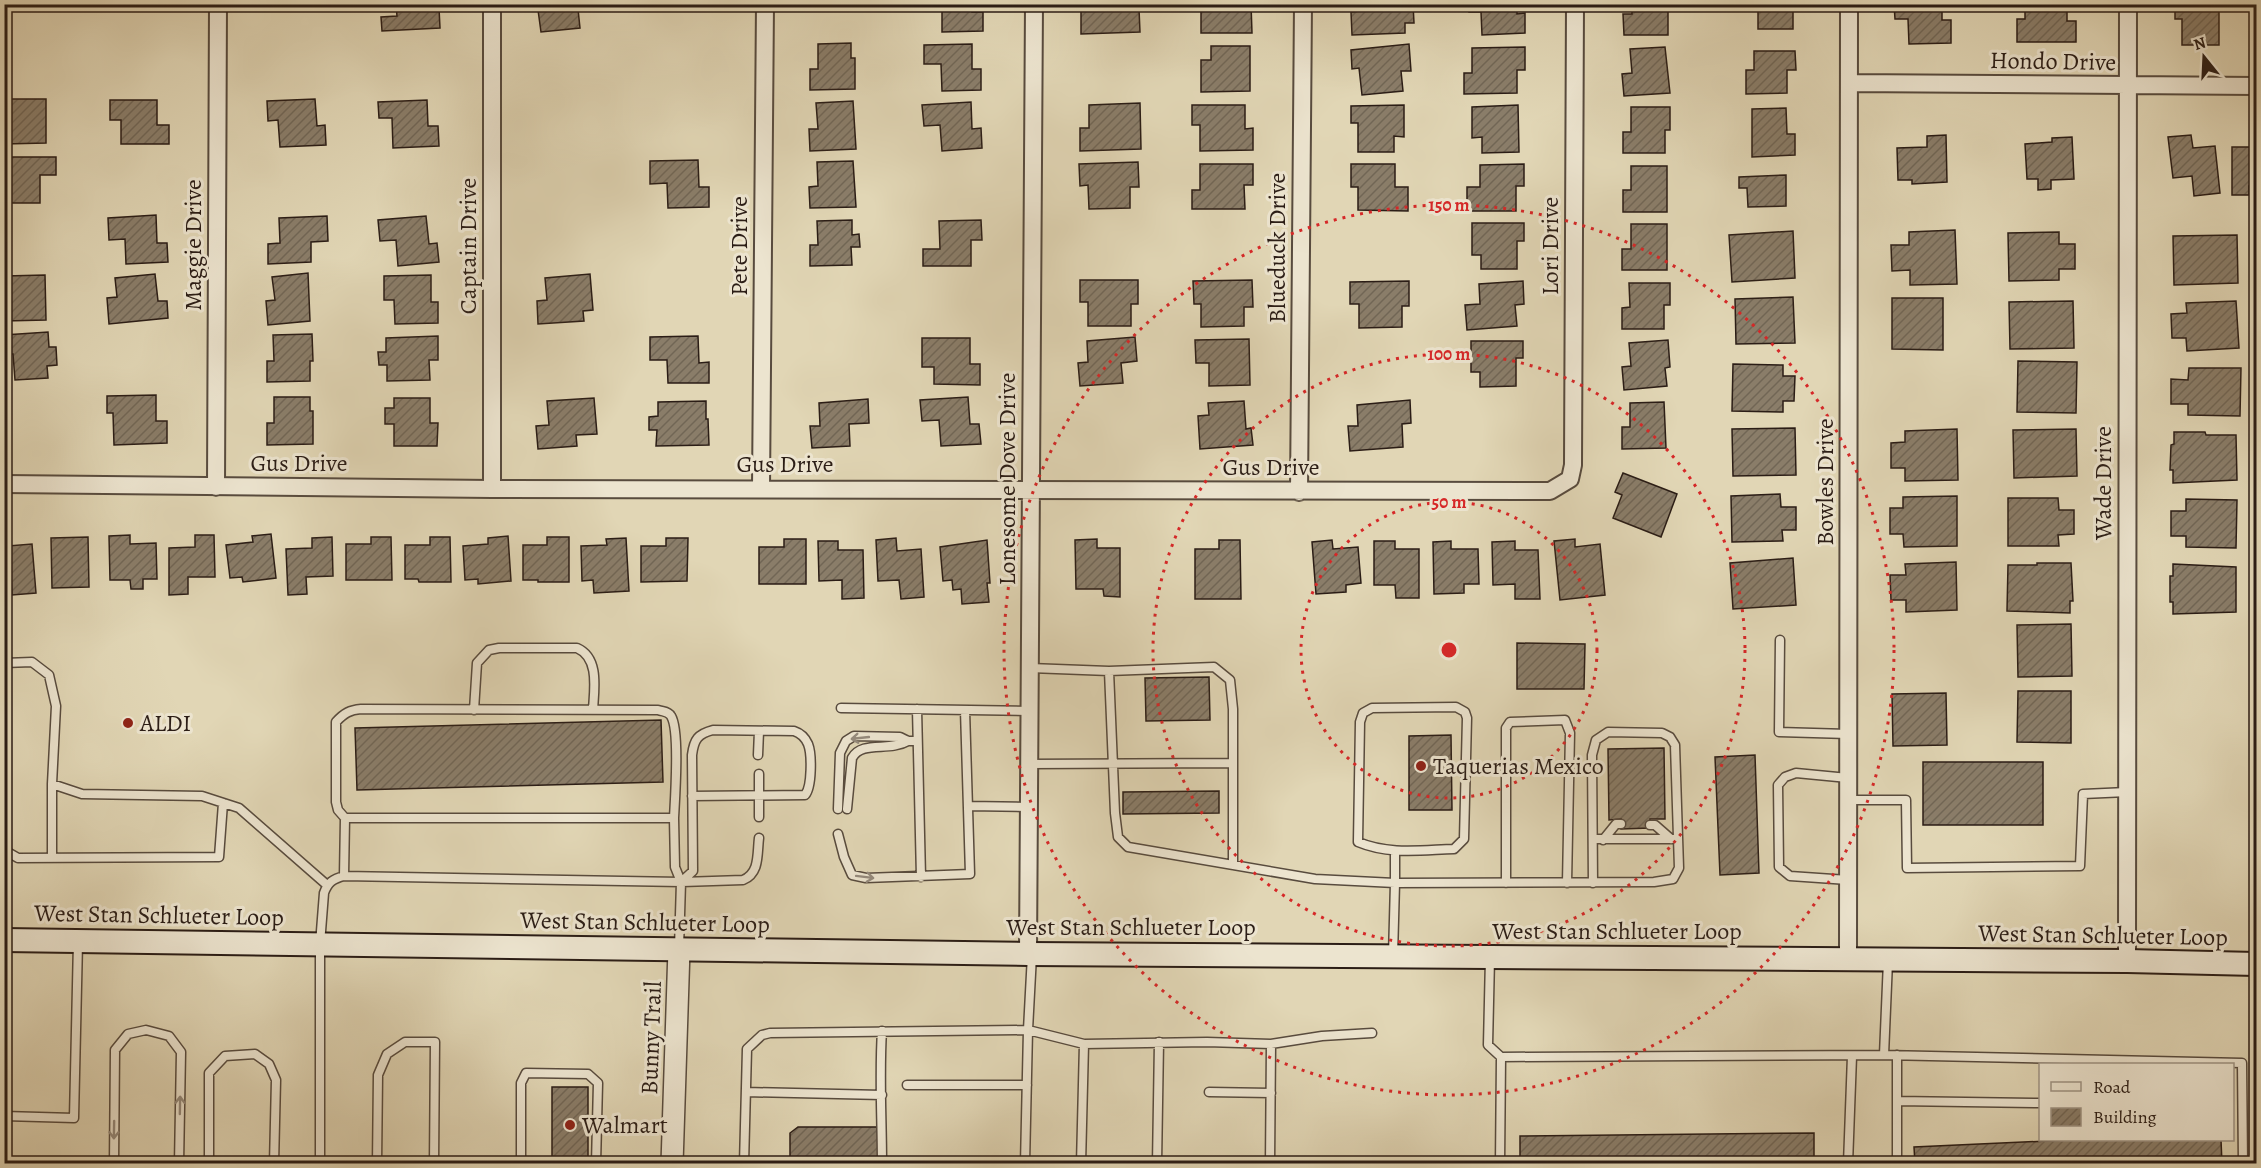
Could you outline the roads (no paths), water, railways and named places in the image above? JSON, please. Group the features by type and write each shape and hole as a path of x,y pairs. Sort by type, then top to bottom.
{"main road":[{"name":"West Stan Schlueter Loop","path":"4,940 1030,954 2127,961 2256,964"}],"street":[{"name":"Maggie Drive","path":"216,487 218,4"},
{"name":"Captain Drive","path":"492,4 492,489"},
{"name":"Pete Drive","path":"762,488 765,4"},
{"name":"Lonesome Dove Drive","path":"1030,954 1034,4"},
{"name":"Blueduck Drive","path":"1299,492 1303,4"},
{"name":"Lori Drive","path":"1563,485 1570,479 1573,465 1575,4"},
{"name":"Bowles Drive","path":"1848,960 1849,4"},
{"name":"Wade Drive","path":"2127,4 2127,961"},
{"name":"Hondo Drive","path":"1849,83 2256,86"},
{"name":"Gus Drive","path":"4,484 492,489 1031,489 1536,493 1550,491 1563,485"},
{"name":"Bunny Trail","path":"672,1164 679,949"}],"lane":[{"path":"1780,640 1779,732 1848,734"},
{"path":"474,710 477,663 489,651 499,648 577,648 584,651 592,664 593,710"},
{"path":"4,663 32,662 49,675 56,706 52,784 52,858"},
{"path":"1030,668 1109,671 1214,667 1230,680 1233,709 1233,866"},
{"path":"1109,671 1118,837 1128,847 1315,879 1395,883 1593,883 1654,882 1673,879 1679,868 1674,839 1675,745 1670,737 1662,733 1608,732 1596,740 1592,754 1598,840 1593,883"},
{"path":"1456,707 1465,712 1467,718 1464,839 1454,849 1395,852 1372,848 1358,842 1360,722 1363,713 1372,708 1456,707"},
{"path":"841,708 1030,711"},
{"path":"917,709 913,741 921,877"},
{"path":"344,876 345,818 338,810 336,802 335,733 336,722 343,714 351,710 658,710 668,712 672,718 675,733 675,867 681,882 679,949"},
{"path":"842,835 842,851 852,875 866,878 970,874 965,710"},
{"path":"1506,883 1506,728 1510,722 1565,720 1570,733 1567,883"},
{"path":"681,882 693,871 692,755 696,738 712,730 794,731 800,733 809,745 811,783 805,795 693,796"},
{"path":"758,755 759,730"},
{"path":"854,736 900,737 913,741 898,747 864,748 855,753 843,809 840,753 846,741 854,736"},
{"path":"1029,764 1233,764"},
{"path":"1848,778 1796,773 1785,777 1778,785 1779,867 1790,876 1848,880"},
{"path":"759,774 759,817"},
{"path":"52,784 82,794 201,796 223,802 239,808 327,885"},
{"path":"1848,800 1906,800 1907,868 2080,866 2083,794 2127,792"},
{"path":"4,850 18,858 219,857 223,802"},
{"path":"968,806 1029,807"},
{"path":"345,818 674,818"},
{"path":"1598,840 1616,825 1621,824"},
{"path":"1650,825 1655,825 1674,839"},
{"path":"320,1164 320,944 324,893 327,885 334,879 344,876 681,882 743,880 755,872 759,838"},
{"path":"1598,840 1674,839"},
{"path":"1393,957 1395,852"},
{"path":"4,1116 74,1118 78,941"},
{"path":"1025,1164 1030,954"},
{"path":"1490,957 1488,1045 1501,1057 1897,1054 2242,1063 2243,1164"},
{"path":"1884,1055 1888,960"},
{"path":"114,1164 115,1050 128,1034 146,1030 169,1036 181,1052 179,1164"},
{"path":"882,1030 880,1069 882,1164"},
{"path":"744,1164 747,1049 762,1035 770,1032 1028,1030 1084,1044 1160,1042 1271,1044 1312,1037 1372,1032"},
{"path":"378,1164 378,1076 387,1054 405,1042 435,1042 434,1164"},
{"path":"1157,1164 1160,1042"},
{"path":"1081,1164 1084,1044"},
{"path":"1270,1164 1271,1044"},
{"path":"209,1164 209,1072 225,1056 255,1054 269,1064 276,1080 274,1164"},
{"path":"1897,1054 1897,1164"},
{"path":"1848,1164 1852,1056"},
{"path":"1500,1164 1501,1057"},
{"path":"521,1164 521,1083 526,1073 588,1074 598,1083 596,1164"},
{"path":"908,1085 1027,1085"},
{"path":"746,1092 882,1095"},
{"path":"1209,1092 1270,1093"},
{"path":"1897,1101 2039,1103"},
{"path":"2234,1107 2242,1107"}],"place":[{"name":"ALDI","path":"128,723"},
{"name":"Taquerias Mexico","path":"1421,766"},
{"name":"Walmart","path":"570,1125"}]}
